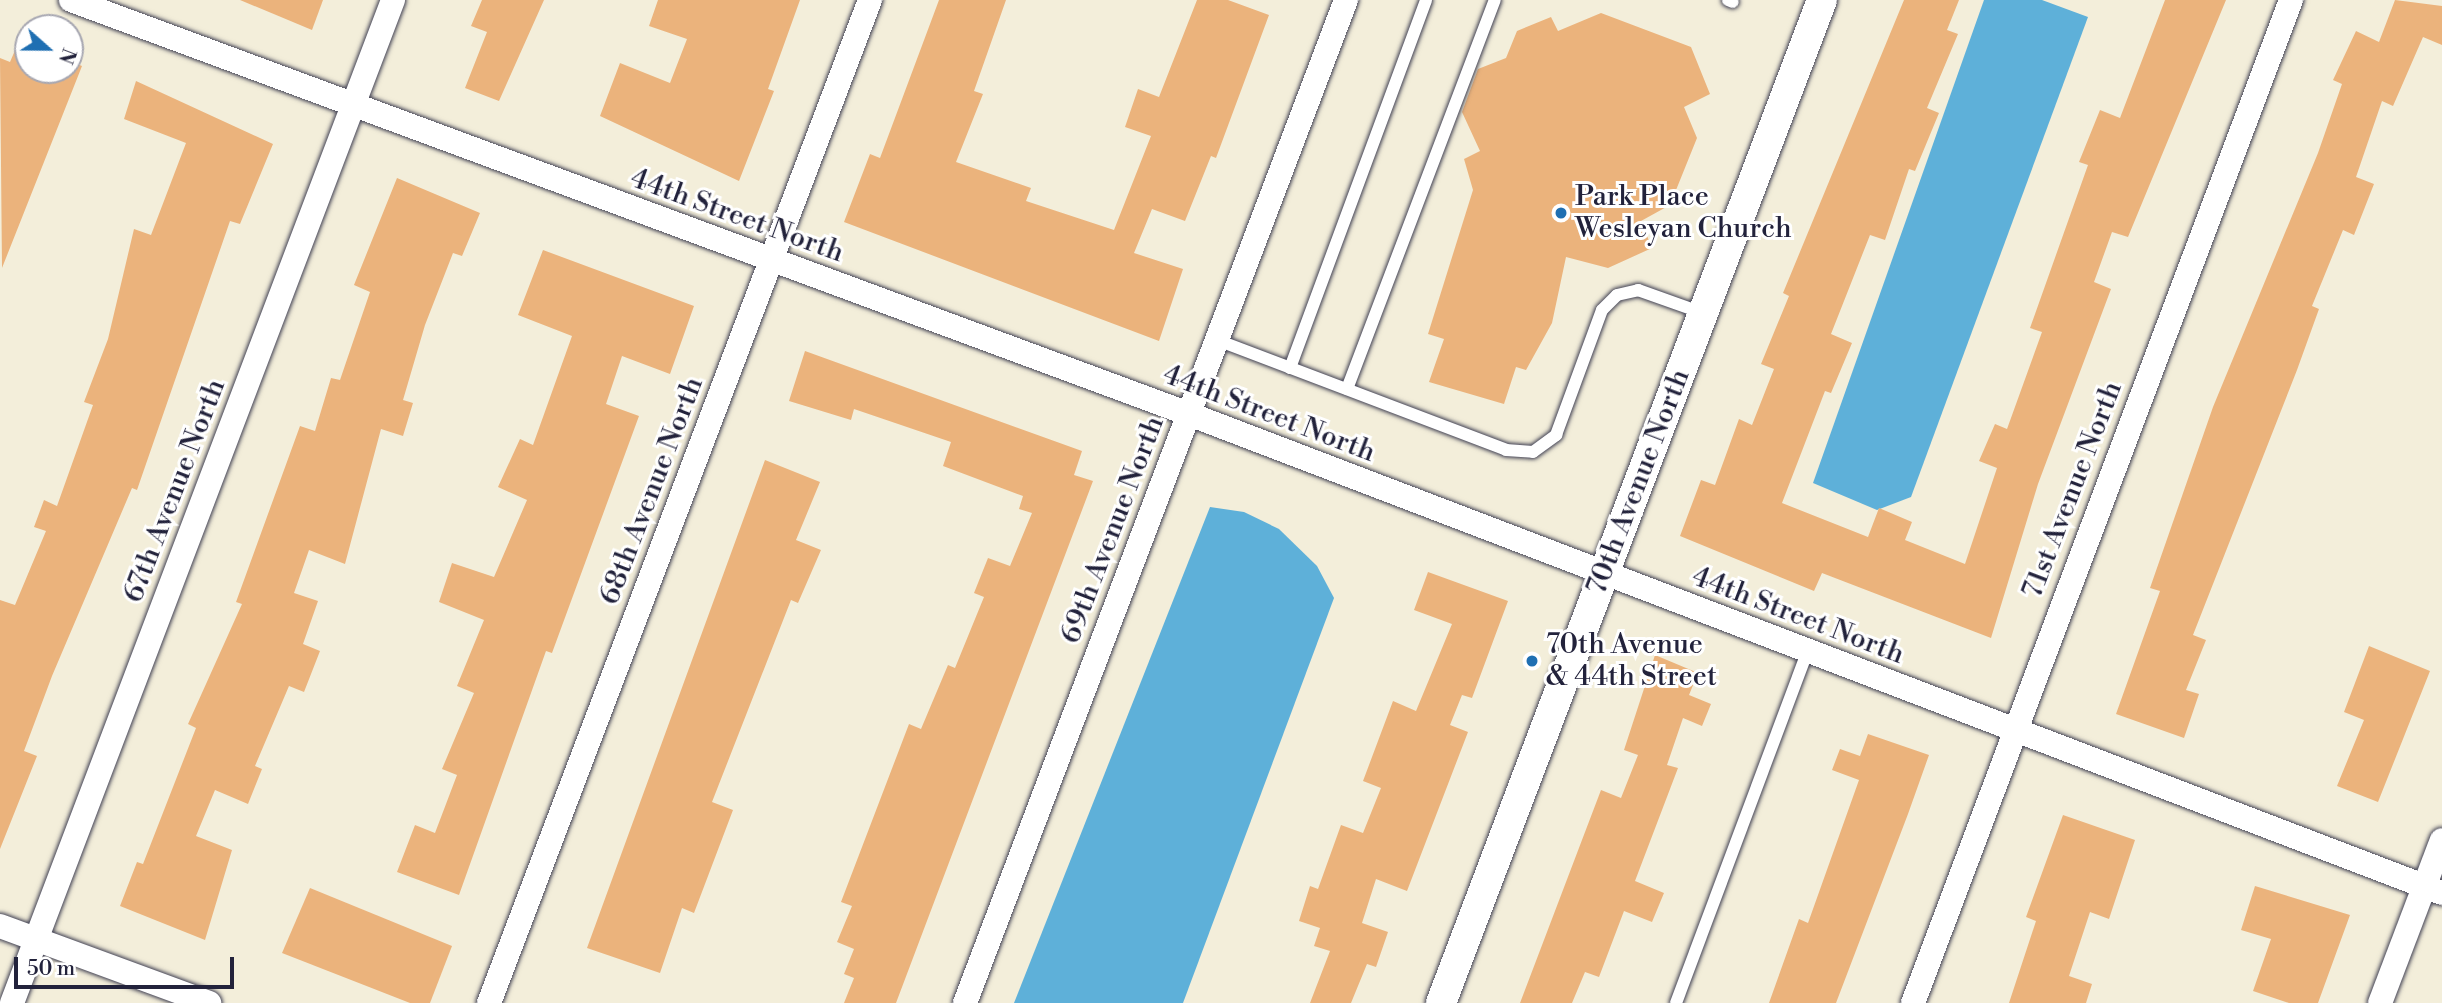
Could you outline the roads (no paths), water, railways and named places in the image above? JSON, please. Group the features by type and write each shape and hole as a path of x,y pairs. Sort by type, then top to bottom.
{"street":[{"name":"44th Street North","path":"71,0 1189,414 2433,890"},
{"name":"67th Avenue North","path":"12,1003 393,0"},
{"name":"68th Avenue North","path":"489,1003 870,0"},
{"name":"69th Avenue North","path":"965,1003 1346,0"},
{"name":"70th Avenue North","path":"1441,1003 1822,0"},
{"name":"71st Avenue North","path":"1913,1003 2291,0"},
{"path":"2380,1003 2433,890 2442,840"},
{"path":"0,926 209,1003"}],"lane":[{"path":"1290,368 1426,0"},
{"path":"1347,389 1495,0"},
{"path":"1217,340 1506,450 1533,452 1556,435 1602,310 1616,295 1638,290 1703,313"},
{"path":"1676,1003 1807,652"}],"water":[{"path":"1984,0 2042,0 2088,17 1911,497 1877,510 1813,483"},
{"path":"1210,507 1244,512 1279,529 1317,566 1334,598 1183,1003 1014,1003"}],"place":[{"name":"Park Place Wesleyan Church","path":"1561,213"},
{"name":"70th Avenue & 44th Street","path":"1532,661"}]}
